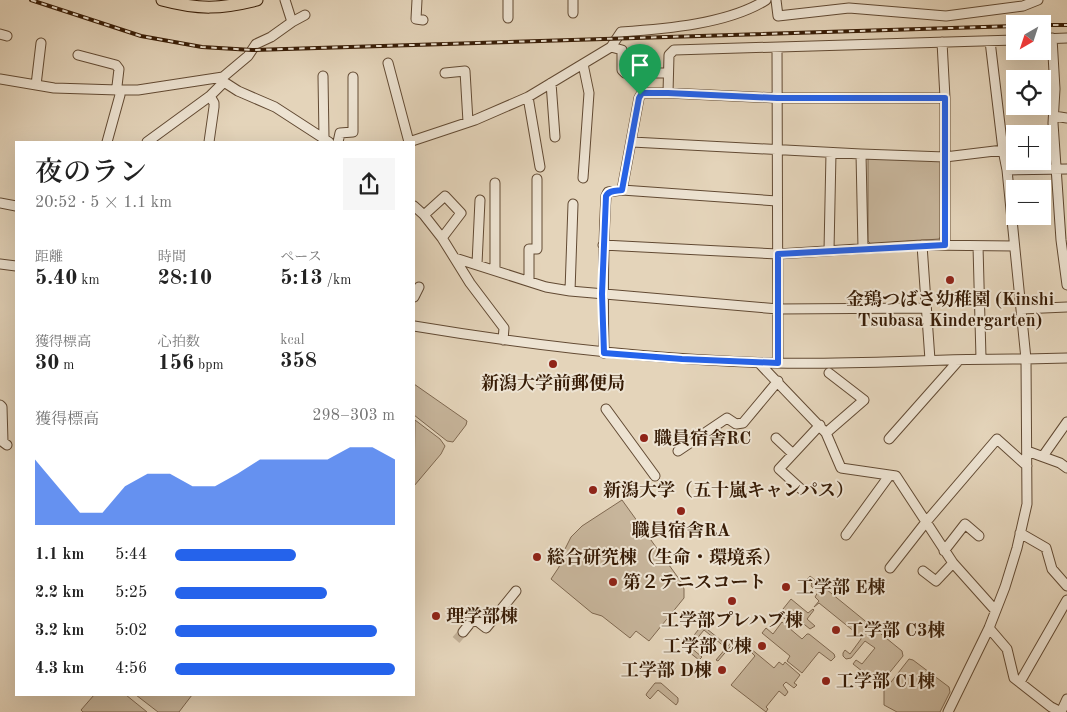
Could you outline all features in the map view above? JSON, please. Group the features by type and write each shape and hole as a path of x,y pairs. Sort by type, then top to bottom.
{"main road":[{"path":"162,0 200,8 223,7 257,0"}],"street":[{"path":"285,0 292,22"},
{"path":"417,0 416,19 424,20"},
{"path":"508,0 508,18"},
{"path":"573,0 573,13"},
{"path":"412,141 468,122 528,97 611,46 621,32 659,30 726,16 758,5 766,0"},
{"path":"776,0 778,16 849,8 946,16 1023,6 1038,0"},
{"path":"148,141 210,96 248,56 256,44 271,37 305,15"},
{"path":"1051,39 1067,38"},
{"path":"668,93 669,55 674,50 1006,40"},
{"path":"990,41 1002,150 1006,166"},
{"path":"942,42 945,98 945,245"},
{"path":"36,85 41,43"},
{"path":"611,46 622,50 622,70 625,73 668,73"},
{"path":"777,48 778,363"},
{"path":"78,55 118,67 118,90 120,95 107,141"},
{"path":"1050,60 1055,90 1053,123 1067,285"},
{"path":"388,63 409,141"},
{"path":"583,64 589,93 583,178"},
{"path":"445,73 465,72 468,122"},
{"path":"323,76 326,140"},
{"path":"338,141 340,133 353,132 353,77"},
{"path":"0,79 54,88 118,90 138,90 224,80 238,91 275,107 326,140"},
{"path":"551,83 555,136"},
{"path":"622,190 640,95 642,93 777,98 945,98"},
{"path":"209,141 214,107 210,96"},
{"path":"528,97 540,166"},
{"path":"1054,116 1067,118"},
{"path":"632,142 945,157 1002,150"},
{"path":"829,250 831,153"},
{"path":"862,154 863,248"},
{"path":"1051,169 1067,169"},
{"path":"948,712 989,628 1005,587 1027,504 1026,359 1007,170"},
{"path":"529,280 529,249 537,249 537,179"},
{"path":"495,183 495,270"},
{"path":"604,353 603,245 606,196 608,192 622,190 776,201"},
{"path":"424,215 446,196 461,212 442,238"},
{"path":"477,264 480,200"},
{"path":"0,203 15,206"},
{"path":"570,291 573,204"},
{"path":"415,207 442,238 470,284 504,328 503,340"},
{"path":"603,245 778,254 922,245 1014,246"},
{"path":"922,245 930,360"},
{"path":"978,246 981,358"},
{"path":"455,258 529,280 546,287 570,291 778,309 926,308"},
{"path":"0,264 14,263"},
{"path":"415,295 419,287"},
{"path":"1021,309 1067,307"},
{"path":"415,326 604,353 759,363 1067,358"},
{"path":"889,439 959,360"},
{"path":"759,363 823,429 841,468 896,476 944,551 995,610"},
{"path":"801,489 779,469 793,454 823,429 864,400 829,373"},
{"path":"678,451 727,418 736,424 744,423 778,381"},
{"path":"0,405 2,407 3,442 7,445"},
{"path":"606,410 655,476"},
{"path":"1043,456 1067,422"},
{"path":"776,438 793,454"},
{"path":"890,568 926,522 997,439 1028,466"},
{"path":"1027,451 1060,463 1067,468"},
{"path":"846,535 889,476"},
{"path":"944,551 965,524 979,536"},
{"path":"1020,533 1046,548 1052,569 1066,580"},
{"path":"923,571 936,582 953,563"},
{"path":"463,632 471,622 477,621 486,628 516,591"},
{"path":"1020,682 1067,600"},
{"path":"989,628 1007,650 1014,678 1050,710 1061,712 1067,700"}],"shaded area":[{"path":"868,158 941,161 941,236 939,239 871,244 868,241"},
{"path":"415,385 467,421 453,442 447,441 415,416"},
{"path":"415,420 440,439 445,446 441,454 415,485"},
{"path":"622,500 682,583 684,589 684,598 649,641 636,631 630,638 602,616 592,613 551,579 559,567 571,537 582,526"},
{"path":"810,576 902,651 903,656 882,682 876,682 853,664 856,660 862,664 875,648 865,641 851,658 846,659 843,656 845,650 850,654 861,637 819,603 814,607 819,601 815,597 818,592 807,579"},
{"path":"791,599 808,613 814,610 807,619 815,626 810,629 790,613 785,619 779,614"},
{"path":"782,622 802,639 809,634 834,654 835,657 831,661 819,652 802,673 787,661 790,656 762,633 766,628 773,634"},
{"path":"702,625 728,646 734,639 736,640 718,661 716,660 726,648 704,630 690,647 702,657 699,660 684,648"},
{"path":"750,648 774,668 779,662 783,665 785,662 800,675 794,683 797,685 794,688 786,682 783,685 788,692 785,696 779,691 766,707 768,709 766,712 731,685 755,656 749,650"},
{"path":"909,659 949,687 950,692 940,712 897,712 884,705 884,691"},
{"path":"655,683 661,683 678,698 676,705 658,690 650,699 646,695"},
{"path":"93,696 127,696 147,712 83,712 81,710"},
{"path":"137,696 191,696 179,712 158,712"}],"tunnel":[{"path":"456,640 463,632"}],"railway":[{"path":"31,0 141,36 202,47 252,50 1006,26"},
{"path":"1051,25 1067,25"}],"place":[{"name":"金鵄つばさ幼稚園 (Kinshi Tsubasa Kindergarten)","path":"950,280"},
{"name":"新潟大学前郵便局","path":"553,364"},
{"name":"職員宿舎RC","path":"644,438"},
{"name":"新潟大学（五十嵐キャンパス）","path":"593,490"},
{"name":"職員宿舎RA","path":"681,511"},
{"name":"総合研究棟（生命・環境系）","path":"537,557"},
{"name":"第２テニスコート","path":"613,582"},
{"name":"工学部 E棟","path":"786,587"},
{"name":"工学部プレハブ棟","path":"732,601"},
{"name":"理学部棟","path":"436,616"},
{"name":"工学部 C3棟","path":"836,630"},
{"name":"工学部 C棟","path":"762,646"},
{"name":"工学部 D棟","path":"722,670"},
{"name":"工学部 C1棟","path":"826,681"}],"route":[{"path":"642,93 668,93 777,98 945,98 945,245 778,254 778,363 682,359 604,353 602,294 606,196 608,192 622,190 640,95 642,93"}]}
